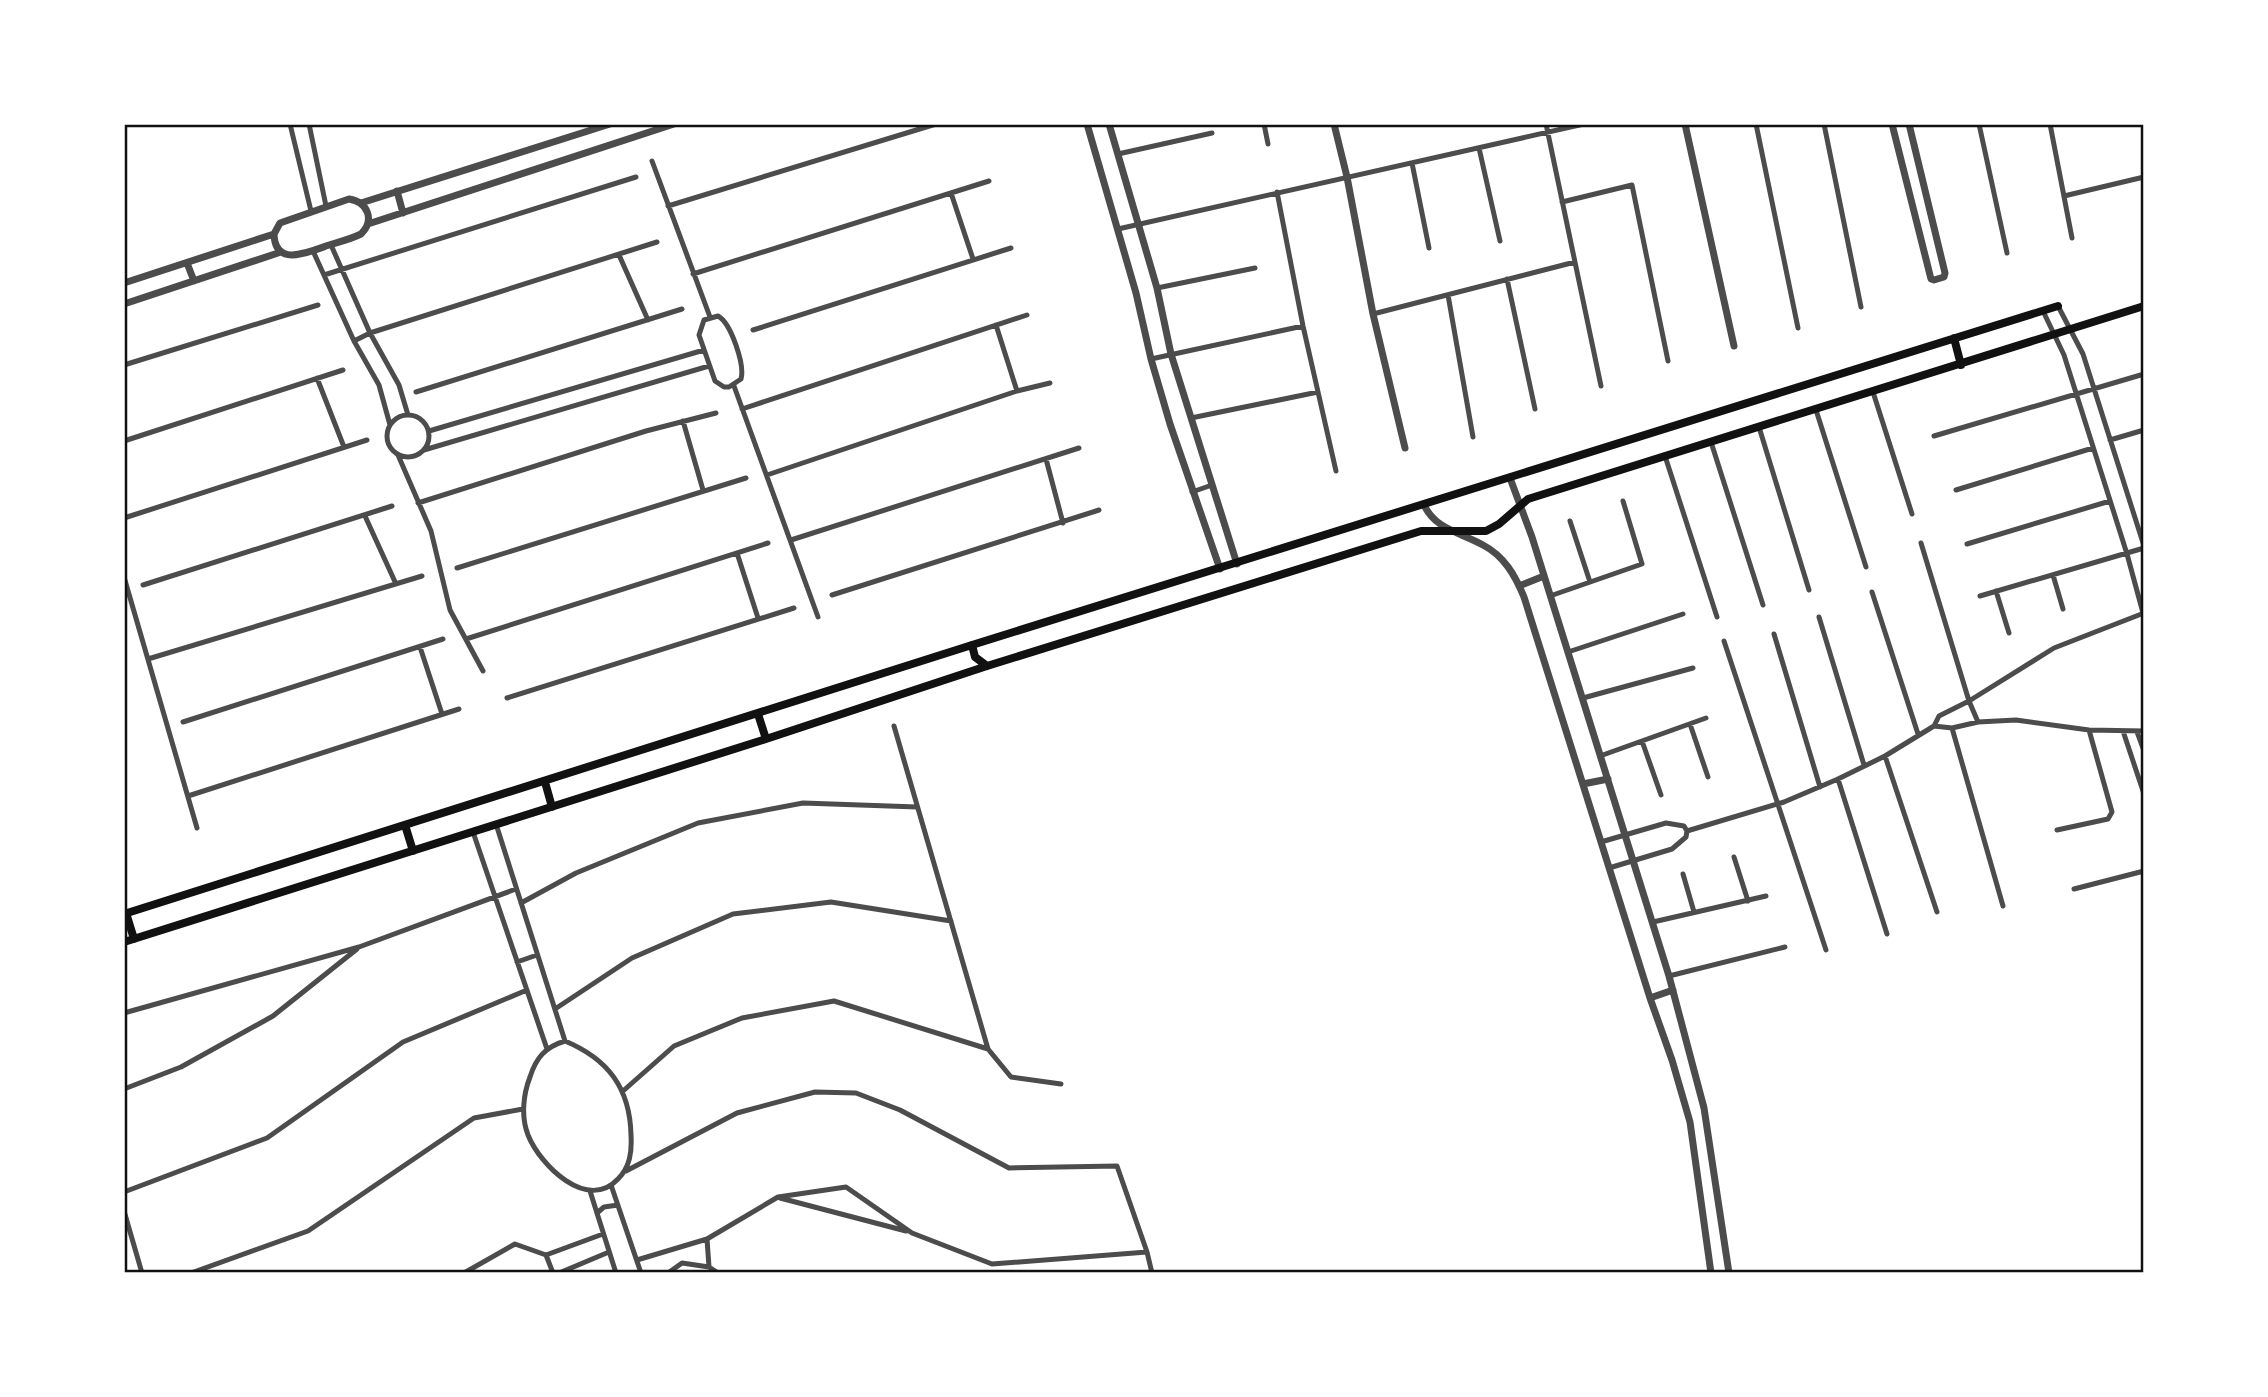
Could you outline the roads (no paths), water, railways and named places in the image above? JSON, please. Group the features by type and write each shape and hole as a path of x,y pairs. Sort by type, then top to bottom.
{"main road":[{"path":"134,939 125,914 972,645 2058,306"},
{"path":"124,942 766,739 987,666 1421,531 1486,531 1499,524 1528,499 2144,306"},
{"path":"1954,338 1961,365"},
{"path":"972,645 975,657 987,666"},
{"path":"758,714 766,739"},
{"path":"545,782 552,807"},
{"path":"405,825 413,851"}],"street":[{"path":"290,124 311,211"},
{"path":"309,124 326,206"},
{"path":"361,203 610,124"},
{"path":"368,224 674,124"},
{"path":"668,206 936,124"},
{"path":"1087,124 1136,293 1151,359 1192,492 1220,569"},
{"path":"1109,124 1157,288 1171,354 1237,564"},
{"path":"1264,124 1268,144"},
{"path":"1334,124 1373,314 1405,447"},
{"path":"1546,124 1601,386"},
{"path":"1118,229 1584,124"},
{"path":"1685,124 1734,346"},
{"path":"1756,124 1798,328"},
{"path":"1824,124 1861,307"},
{"path":"1892,124 1931,279 1934,280 1944,277 1945,273 1909,124"},
{"path":"1979,124 2007,253"},
{"path":"2050,124 2072,238"},
{"path":"1118,154 1212,133"},
{"path":"296,145 312,140"},
{"path":"1479,148 1500,241"},
{"path":"652,161 710,317"},
{"path":"1412,163 1429,248"},
{"path":"324,275 636,177"},
{"path":"2064,196 2144,177"},
{"path":"693,274 989,181"},
{"path":"1562,202 1632,185 1668,360"},
{"path":"397,191 403,213"},
{"path":"1277,192 1303,326 1336,471"},
{"path":"951,193 973,259"},
{"path":"124,304 281,252 294,256 356,236 368,224 368,212 361,203 349,199 280,223 274,234 274,241 281,252"},
{"path":"124,283 274,234"},
{"path":"354,341 370,333 657,242"},
{"path":"331,245 370,333 399,385 408,415"},
{"path":"753,330 1011,248"},
{"path":"313,251 354,341 379,385 390,425 387,438 389,445 398,455 431,531 450,610 483,671"},
{"path":"619,255 648,320"},
{"path":"1373,314 1575,262"},
{"path":"187,263 194,281"},
{"path":"1157,288 1255,268"},
{"path":"1507,279 1535,409"},
{"path":"1448,295 1473,436"},
{"path":"124,365 318,305"},
{"path":"1980,596 2144,547 2082,354 2058,306"},
{"path":"416,392 682,309"},
{"path":"1934,726 1939,716 1969,701 2054,648 2143,613 2076,394 2056,335 2043,311"},
{"path":"742,409 1027,315"},
{"path":"710,317 723,318 729,326 743,370 741,379 734,386 719,385 709,366 699,330 704,320 710,317"},
{"path":"996,325 1017,391"},
{"path":"1151,359 1303,326"},
{"path":"429,431 704,350"},
{"path":"398,455 412,457 424,450 709,366"},
{"path":"124,441 343,370"},
{"path":"1934,436 2144,374"},
{"path":"317,379 344,447"},
{"path":"767,475 1017,391 1050,383"},
{"path":"734,386 818,617"},
{"path":"1191,418 1318,392"},
{"path":"1873,392 1912,514"},
{"path":"1816,410 1866,567"},
{"path":"418,503 716,412"},
{"path":"390,425 401,416 421,419 429,431 424,450"},
{"path":"683,421 704,490"},
{"path":"1759,427 1809,590"},
{"path":"2110,440 2144,430"},
{"path":"124,518 367,440"},
{"path":"1711,442 1763,605"},
{"path":"791,540 1079,448"},
{"path":"1956,490 2093,449"},
{"path":"1665,456 1717,617"},
{"path":"1046,459 1063,523"},
{"path":"457,568 746,478"},
{"path":"1510,478 1583,698 1673,990 1704,1108 1730,1273"},
{"path":"1192,492 1212,485"},
{"path":"1550,596 1642,564 1623,501"},
{"path":"1967,544 2110,501"},
{"path":"1424,505 1436,523 1485,546 1499,557 1511,569 1520,586 1690,1122 1710,1273"},
{"path":"143,584 392,506"},
{"path":"832,595 1099,510"},
{"path":"365,516 396,583"},
{"path":"1570,521 1590,582"},
{"path":"1921,543 1969,701 1978,722"},
{"path":"466,639 768,544"},
{"path":"737,553 758,618"},
{"path":"2053,575 2063,609"},
{"path":"148,659 422,576"},
{"path":"1520,586 1544,576"},
{"path":"124,577 197,828"},
{"path":"1996,591 2008,633"},
{"path":"1872,592 1918,734"},
{"path":"507,698 794,608"},
{"path":"1568,652 1683,614"},
{"path":"1819,617 1864,765"},
{"path":"1774,634 1820,787"},
{"path":"184,722 443,639"},
{"path":"1724,641 1826,950"},
{"path":"420,647 442,714"},
{"path":"1583,698 1693,668"},
{"path":"188,796 459,709"},
{"path":"1600,756 1706,718"},
{"path":"1687,831 1777,804 1820,787 1885,756 1934,726 1952,728 1978,722 2016,720 2089,730 2141,731 2144,751"},
{"path":"1690,724 1708,777"},
{"path":"894,726 988,1049 1011,1077 1061,1084"},
{"path":"1952,728 2003,906"},
{"path":"2057,830 2108,819 2112,812 2089,730"},
{"path":"2123,731 2144,794"},
{"path":"1642,741 1661,796"},
{"path":"1885,756 1937,912"},
{"path":"1583,784 1608,779"},
{"path":"1838,779 1887,934"},
{"path":"521,904 576,873 698,822 803,803 917,807"},
{"path":"1601,842 1666,823 1684,825 1687,831 1686,837 1672,849 1609,868"},
{"path":"496,824 565,1041 597,1058 623,1091 629,1111 632,1152 626,1171"},
{"path":"473,832 547,1049"},
{"path":"1734,858 1748,901"},
{"path":"2074,889 2144,871"},
{"path":"1683,874 1695,912"},
{"path":"124,1013 359,947 516,889"},
{"path":"1653,922 1766,896"},
{"path":"555,1009 632,958 733,914 831,902 951,921"},
{"path":"124,1089 181,1067 272,1016 359,947"},
{"path":"1669,976 1785,947"},
{"path":"517,962 537,955"},
{"path":"124,1192 267,1138 404,1042 527,990"},
{"path":"1650,998 1673,990"},
{"path":"623,1091 674,1046 742,1018 834,1001 988,1049"},
{"path":"565,1041 551,1046 536,1060 523,1109 528,1134 539,1156 555,1172 590,1191 603,1190 626,1171 737,1113 815,1092 856,1093 900,1111 1009,1168 1117,1166 1152,1273"},
{"path":"191,1273 308,1231 474,1118 523,1109"},
{"path":"611,1185 641,1273"},
{"path":"637,1260 707,1239 778,1198 846,1187 912,1233"},
{"path":"590,1191 616,1273"},
{"path":"778,1198 912,1233 992,1264 1147,1252"},
{"path":"597,1213 604,1207 618,1205"},
{"path":"124,1211 142,1273"},
{"path":"464,1273 515,1244 546,1255 603,1234"},
{"path":"707,1239 709,1267"},
{"path":"678,1248 682,1263"},
{"path":"559,1273 609,1252"},
{"path":"546,1255 553,1273"},
{"path":"668,1273 682,1263 709,1267 718,1273"}]}
